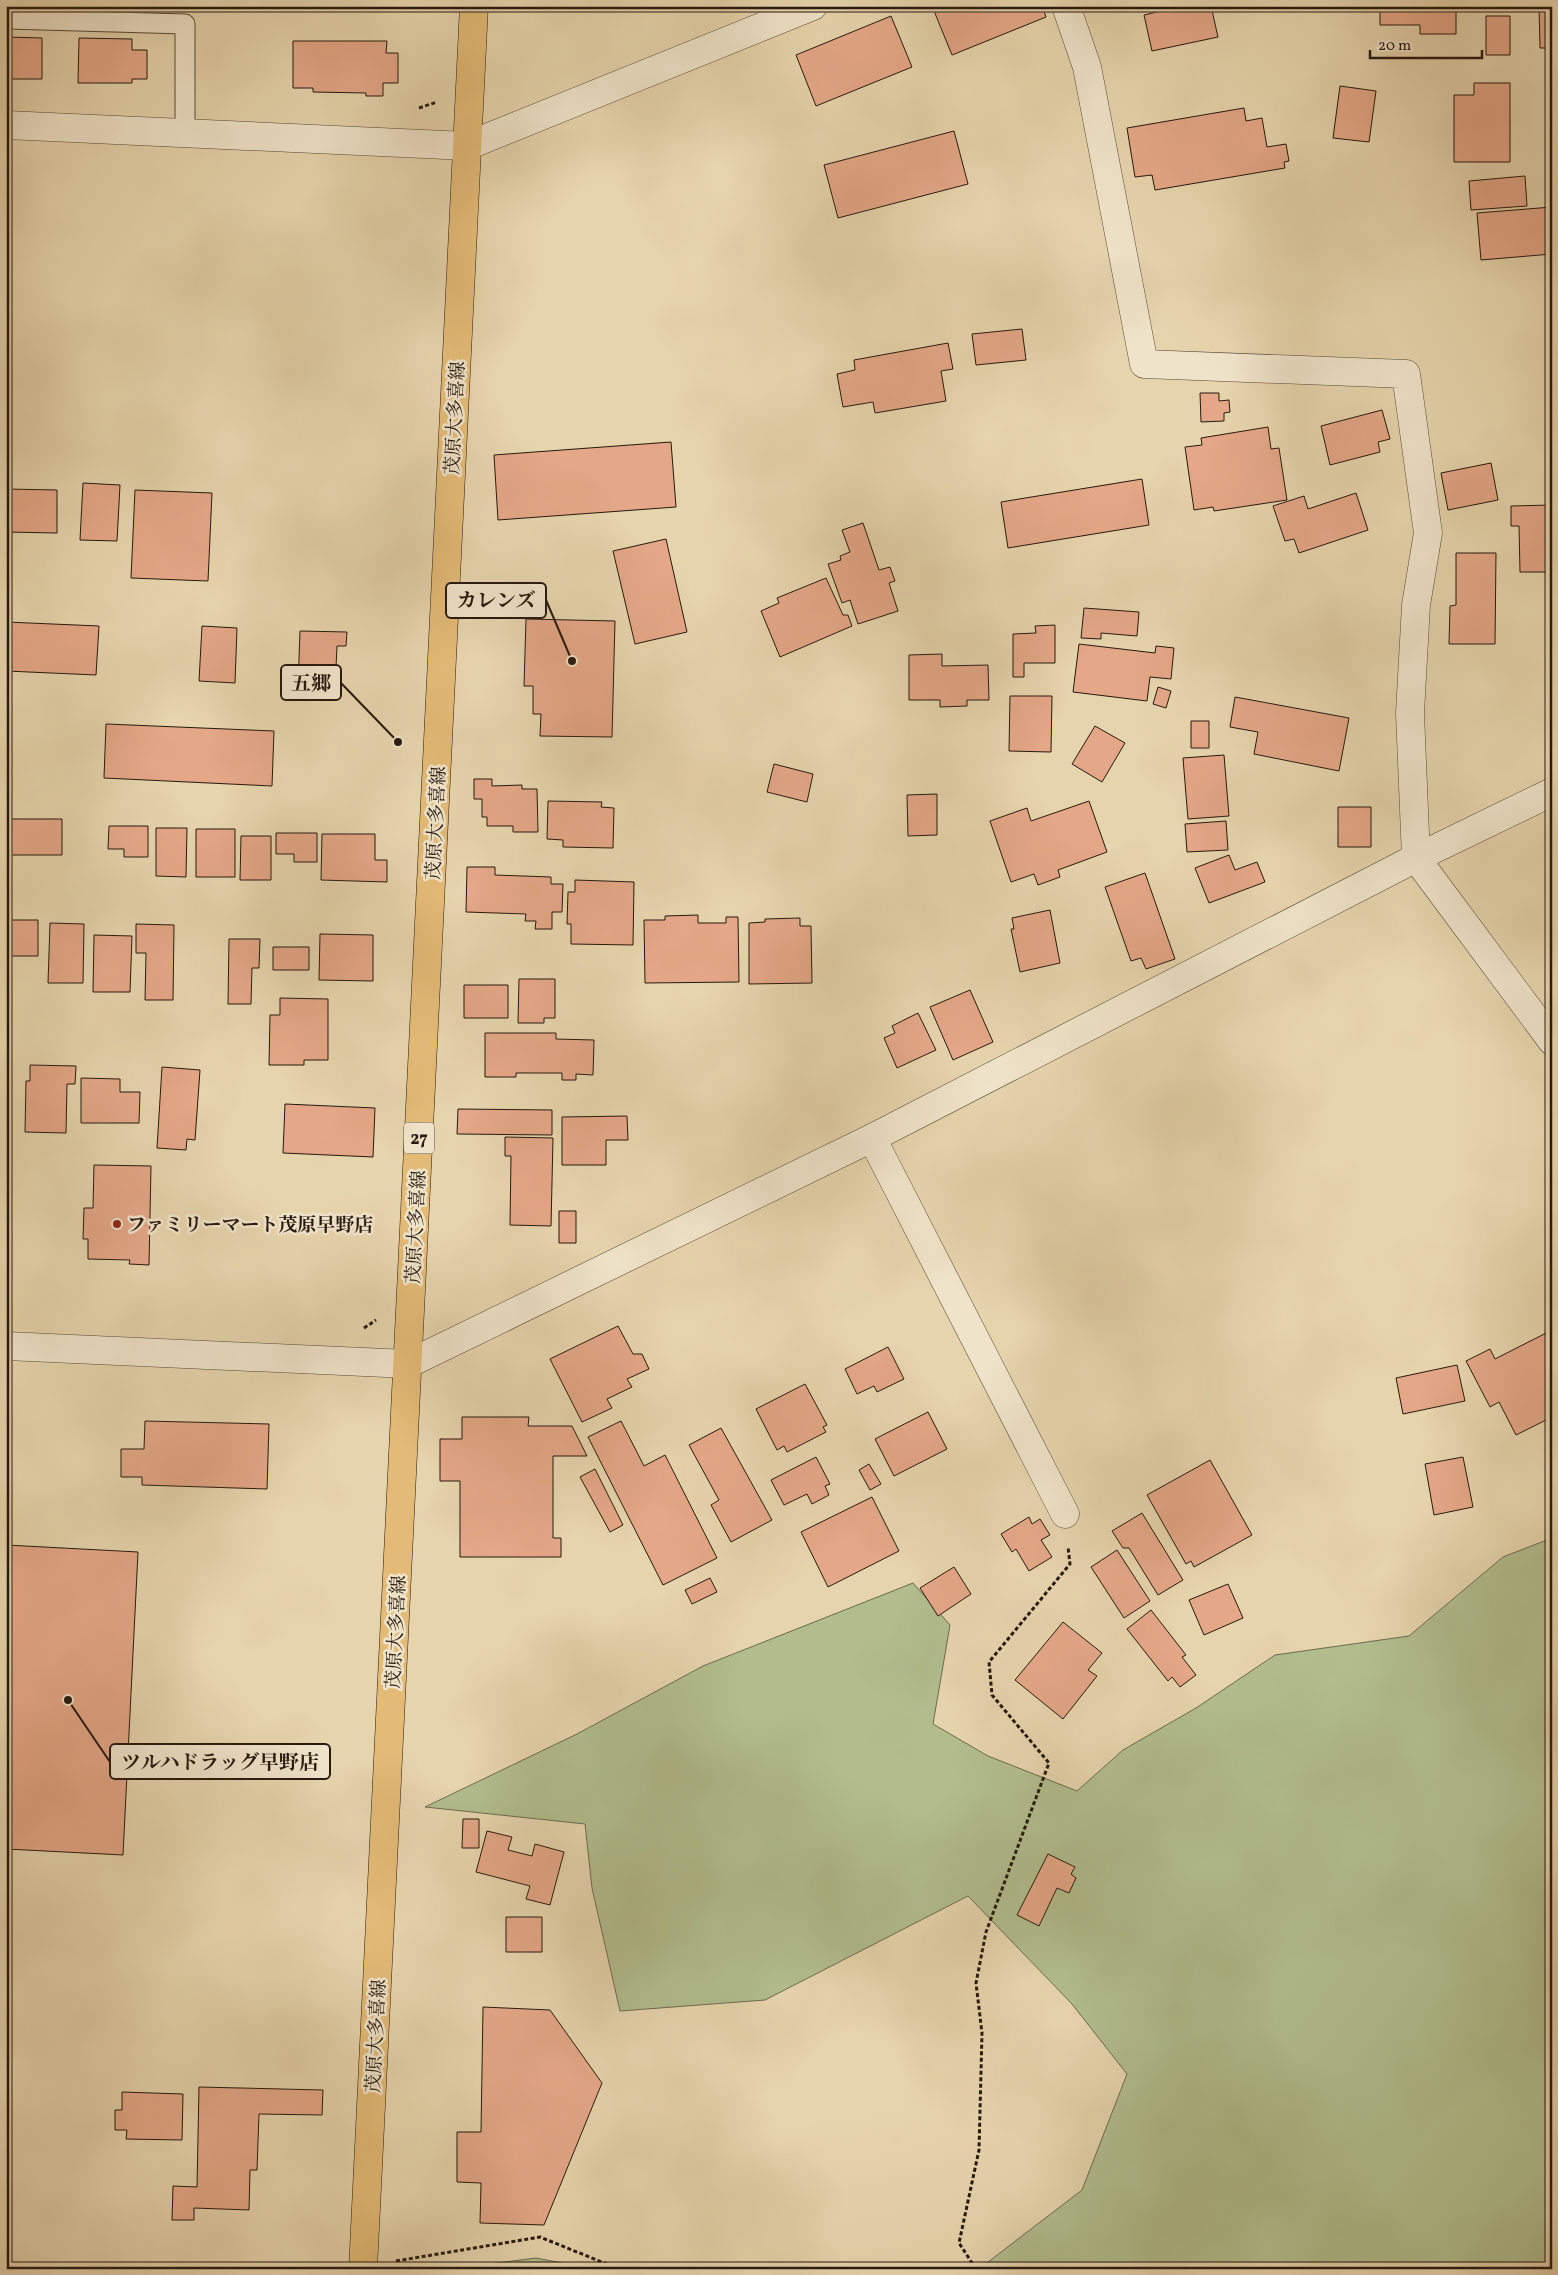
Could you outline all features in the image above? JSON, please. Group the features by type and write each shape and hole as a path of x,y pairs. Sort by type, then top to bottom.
{"main road":[{"name":"茂原大多喜線","path":"363,2268 474,6"}],"street":[{"path":"6,125 468,146 813,6"},
{"path":"1066,6 1088,67 1144,364 1406,374 1428,533 1416,604 1410,712 1416,858 1552,1041"},
{"path":"6,1346 408,1364 872,1138 1416,858 1552,792"},
{"path":"872,1138 1065,1514"}],"lane":[{"path":"6,19 185,24 185,133"}],"path":[{"path":"976,2269 959,2243 979,2150 982,2033 976,1983 986,1932 1049,1763 992,1695 989,1662 1070,1564 1065,1514"},
{"path":"363,2268 540,2236 619,2269"}],"green space":[{"path":"1552,1538 1552,2269 979,2269 1082,2190 1127,2074 1072,2004 968,1896 765,2000 620,2011 592,1888 585,1824 425,1807 577,1734 703,1666 913,1583 950,1625 933,1724 988,1756 1077,1791 1123,1750 1196,1708 1275,1655 1409,1636 1503,1557"},
{"path":"536,2258 593,2269 450,2269"}],"building":[{"path":"932,6 1042,6 1046,17 952,55"},
{"path":"1182,6 1211,6 1218,37 1152,51 1144,15"},
{"path":"1289,6 1313,6 1313,9 1289,9"},
{"path":"1380,6 1456,6 1456,34 1420,34 1420,25 1380,25"},
{"path":"1539,6 1552,6 1552,53 1549,53 1549,48 1540,48"},
{"path":"891,16 912,67 816,106 796,55"},
{"path":"1486,16 1510,16 1510,55 1486,55"},
{"path":"6,37 42,38 42,79 6,79"},
{"path":"79,38 132,39 132,50 147,50 147,79 132,79 132,83 78,83"},
{"path":"293,41 387,41 386,53 398,53 398,83 383,83 383,96 366,96 366,93 313,92 313,88 293,88"},
{"path":"1474,83 1510,83 1510,162 1454,162 1454,95 1474,95"},
{"path":"1340,86 1376,91 1369,142 1333,138"},
{"path":"1244,108 1246,121 1262,118 1267,147 1286,144 1289,161 1284,162 1285,168 1155,190 1152,175 1135,177 1127,128"},
{"path":"954,131 968,184 838,218 824,165"},
{"path":"1525,176 1527,206 1471,210 1469,181"},
{"path":"1552,207 1552,254 1481,260 1477,213"},
{"path":"1022,329 1026,360 976,365 972,334"},
{"path":"948,343 953,369 941,371 946,401 875,413 873,402 843,407 837,374 855,370 854,360"},
{"path":"1200,393 1219,393 1219,401 1229,400 1230,412 1224,413 1224,421 1201,422"},
{"path":"1382,410 1390,439 1378,442 1380,452 1330,465 1321,426"},
{"path":"1268,427 1271,449 1279,448 1287,500 1214,511 1213,507 1194,510 1185,447 1202,445 1201,438"},
{"path":"671,442 676,507 498,520 494,455"},
{"path":"1491,463 1498,500 1448,510 1441,473"},
{"path":"1142,479 1149,525 1008,548 1001,502"},
{"path":"83,483 120,485 117,541 80,540"},
{"path":"6,489 57,490 57,533 6,532"},
{"path":"135,490 212,493 208,581 131,578"},
{"path":"1356,493 1368,530 1299,553 1294,539 1285,541 1273,506 1304,496 1308,509"},
{"path":"1552,505 1552,572 1520,572 1519,526 1511,526 1511,506"},
{"path":"863,523 879,570 890,567 895,581 889,583 898,611 858,624 850,600 842,603 828,564 841,560 840,556 850,552 842,530"},
{"path":"666,539 687,632 635,644 613,551"},
{"path":"1456,553 1496,553 1495,644 1449,644 1450,606 1456,605"},
{"path":"826,578 843,615 848,615 852,626 780,657 761,611 779,603 777,598"},
{"path":"1084,608 1139,612 1137,636 1101,633 1101,639 1081,638"},
{"path":"526,619 615,621 612,737 540,736 541,714 533,714 533,686 524,686"},
{"path":"6,622 99,626 96,675 6,671"},
{"path":"1055,625 1055,663 1024,663 1024,677 1013,677 1013,634 1036,633 1035,626"},
{"path":"202,626 237,628 235,683 199,681"},
{"path":"300,631 347,632 346,646 337,646 335,689 298,688"},
{"path":"1079,644 1155,653 1156,646 1174,648 1171,679 1150,677 1147,701 1073,692"},
{"path":"942,654 942,666 988,665 989,700 967,700 967,706 940,707 940,700 909,700 909,655"},
{"path":"1158,687 1171,691 1166,708 1153,704"},
{"path":"1010,696 1052,696 1051,752 1009,751"},
{"path":"1235,697 1349,718 1339,771 1254,754 1258,732 1230,727"},
{"path":"1191,721 1209,721 1209,748 1191,748"},
{"path":"106,724 274,731 272,786 104,778"},
{"path":"1095,726 1125,743 1102,782 1072,764"},
{"path":"1224,755 1229,816 1188,819 1183,758"},
{"path":"774,764 813,774 807,802 767,792"},
{"path":"474,779 492,779 492,786 522,785 522,789 537,789 538,832 513,832 513,826 487,826 487,817 482,817 482,799 474,799"},
{"path":"937,794 937,835 908,836 907,795"},
{"path":"548,801 602,802 601,807 614,808 613,848 563,847 563,840 547,839"},
{"path":"1089,801 1107,852 1058,870 1060,877 1038,885 1034,874 1011,882 990,821 1027,808 1031,821"},
{"path":"1338,807 1371,807 1371,847 1338,847"},
{"path":"6,819 62,819 62,855 6,855"},
{"path":"1226,821 1228,850 1187,852 1185,824"},
{"path":"109,826 148,826 148,857 124,857 124,849 108,849"},
{"path":"156,828 187,828 186,877 156,876"},
{"path":"196,829 235,829 235,877 196,877"},
{"path":"276,833 317,833 317,862 294,862 294,854 276,854"},
{"path":"322,834 375,834 375,860 387,860 387,882 321,880"},
{"path":"241,836 271,836 271,880 240,880"},
{"path":"1229,855 1235,870 1257,862 1265,882 1209,903 1195,868"},
{"path":"467,867 495,867 495,875 551,877 551,884 563,884 562,912 552,912 552,929 535,929 536,921 525,921 526,914 466,912"},
{"path":"1145,873 1175,959 1146,969 1141,958 1131,961 1105,887"},
{"path":"575,880 634,882 633,945 571,944 571,924 567,924 568,892 575,892"},
{"path":"1050,910 1060,963 1020,972 1011,929 1014,929 1012,918"},
{"path":"698,915 698,923 726,923 726,917 738,917 739,982 645,983 644,920 665,920 665,916"},
{"path":"800,918 800,926 811,926 812,983 749,984 749,923 765,922 765,919"},
{"path":"6,920 38,920 38,956 6,956"},
{"path":"50,923 84,924 83,983 48,983"},
{"path":"136,924 174,925 173,1000 145,1000 146,953 136,953"},
{"path":"320,934 373,935 373,981 319,980"},
{"path":"94,935 132,936 130,992 93,992"},
{"path":"229,939 260,939 259,968 252,968 251,1004 228,1004"},
{"path":"273,947 309,947 309,970 273,970"},
{"path":"519,979 555,979 555,1018 544,1018 544,1023 518,1023"},
{"path":"464,985 508,985 508,1018 464,1018"},
{"path":"970,990 993,1042 953,1060 930,1007"},
{"path":"280,998 328,999 328,1060 304,1060 304,1065 269,1065 270,1015 280,1015"},
{"path":"918,1013 936,1050 897,1068 884,1038 895,1033 892,1026"},
{"path":"485,1033 556,1033 556,1039 594,1040 593,1075 576,1074 576,1080 562,1080 562,1073 516,1073 516,1077 485,1077"},
{"path":"30,1065 76,1066 75,1084 67,1084 66,1133 25,1132 26,1081 30,1081"},
{"path":"162,1067 200,1070 195,1140 187,1139 186,1150 157,1148"},
{"path":"81,1078 120,1079 120,1092 140,1092 139,1123 81,1123"},
{"path":"6,1085 9,1085 7,1133 6,1133"},
{"path":"285,1104 375,1108 373,1157 283,1153"},
{"path":"458,1109 552,1110 552,1135 457,1134"},
{"path":"627,1116 628,1140 606,1140 606,1165 562,1165 562,1117"},
{"path":"505,1137 553,1138 551,1226 510,1225 511,1156 505,1156"},
{"name":"ファミリーマート茂原早野店","path":"94,1165 151,1166 149,1265 129,1264 130,1260 88,1259 88,1239 83,1239 84,1208 93,1208"},
{"path":"559,1211 576,1211 576,1243 559,1243"},
{"path":"618,1326 633,1354 642,1354 649,1369 627,1379 632,1387 607,1399 612,1408 582,1422 550,1359"},
{"path":"1552,1330 1552,1417 1516,1435 1499,1402 1490,1407 1466,1361 1490,1349 1495,1359"},
{"path":"888,1347 904,1379 877,1392 874,1386 857,1394 845,1369"},
{"path":"1457,1365 1465,1401 1403,1414 1396,1378"},
{"path":"805,1384 827,1425 823,1427 826,1432 787,1452 784,1446 777,1450 756,1409"},
{"path":"928,1412 947,1449 894,1476 875,1439"},
{"path":"462,1417 529,1417 528,1426 572,1426 587,1456 553,1456 553,1538 561,1538 561,1557 460,1557 460,1481 440,1481 440,1439 462,1439"},
{"path":"145,1421 269,1424 267,1489 142,1485 142,1477 121,1477 121,1449 144,1449"},
{"path":"621,1421 644,1466 665,1455 717,1558 663,1585 588,1437"},
{"path":"721,1428 772,1520 731,1542 711,1505 719,1500 689,1445"},
{"path":"816,1457 830,1484 825,1486 829,1495 812,1504 807,1494 784,1505 771,1480"},
{"path":"1463,1457 1473,1507 1434,1515 1425,1464"},
{"path":"1210,1460 1252,1535 1194,1567 1191,1561 1186,1564 1147,1495"},
{"path":"869,1464 881,1484 870,1490 859,1470"},
{"path":"595,1469 623,1525 610,1532 580,1477"},
{"path":"872,1497 899,1551 828,1587 801,1532"},
{"path":"1142,1513 1183,1580 1158,1595 1129,1548 1123,1548 1112,1531"},
{"path":"1029,1517 1032,1524 1040,1519 1050,1535 1041,1540 1052,1557 1029,1571 1016,1549 1012,1552 1001,1534"},
{"path":"6,1545 138,1552 123,1855 6,1849"},
{"path":"1117,1550 1150,1601 1124,1618 1091,1567"},
{"path":"954,1567 971,1594 938,1616 920,1588"},
{"path":"710,1578 717,1592 692,1604 685,1590"},
{"path":"1228,1584 1243,1618 1204,1635 1189,1600"},
{"path":"1151,1610 1186,1655 1182,1657 1196,1675 1180,1687 1172,1677 1168,1681 1127,1629"},
{"path":"1063,1622 1102,1653 1088,1670 1097,1676 1063,1719 1015,1680"},
{"path":"463,1819 479,1819 479,1848 462,1848"},
{"path":"487,1831 512,1837 508,1850 532,1856 535,1844 564,1852 550,1905 526,1899 530,1886 476,1872"},
{"path":"1048,1854 1075,1867 1071,1874 1076,1878 1069,1893 1057,1888 1039,1926 1017,1915"},
{"path":"506,1917 542,1917 542,1952 506,1952"},
{"path":"483,2007 550,2010 602,2083 544,2225 480,2223 481,2183 457,2182 457,2132 481,2132"},
{"path":"199,2087 323,2090 322,2115 259,2114 257,2170 250,2170 249,2210 194,2208 194,2220 172,2220 173,2186 197,2187"},
{"path":"122,2092 183,2094 182,2140 126,2139 127,2130 115,2130 115,2110 122,2110"}],"place":[{"name":"カレンズ","path":"572,661"},
{"name":"五郷","path":"398,742"},
{"name":"ファミリーマート茂原早野店","path":"117,1224"},
{"name":"ツルハドラッグ早野店","path":"68,1700"}]}
